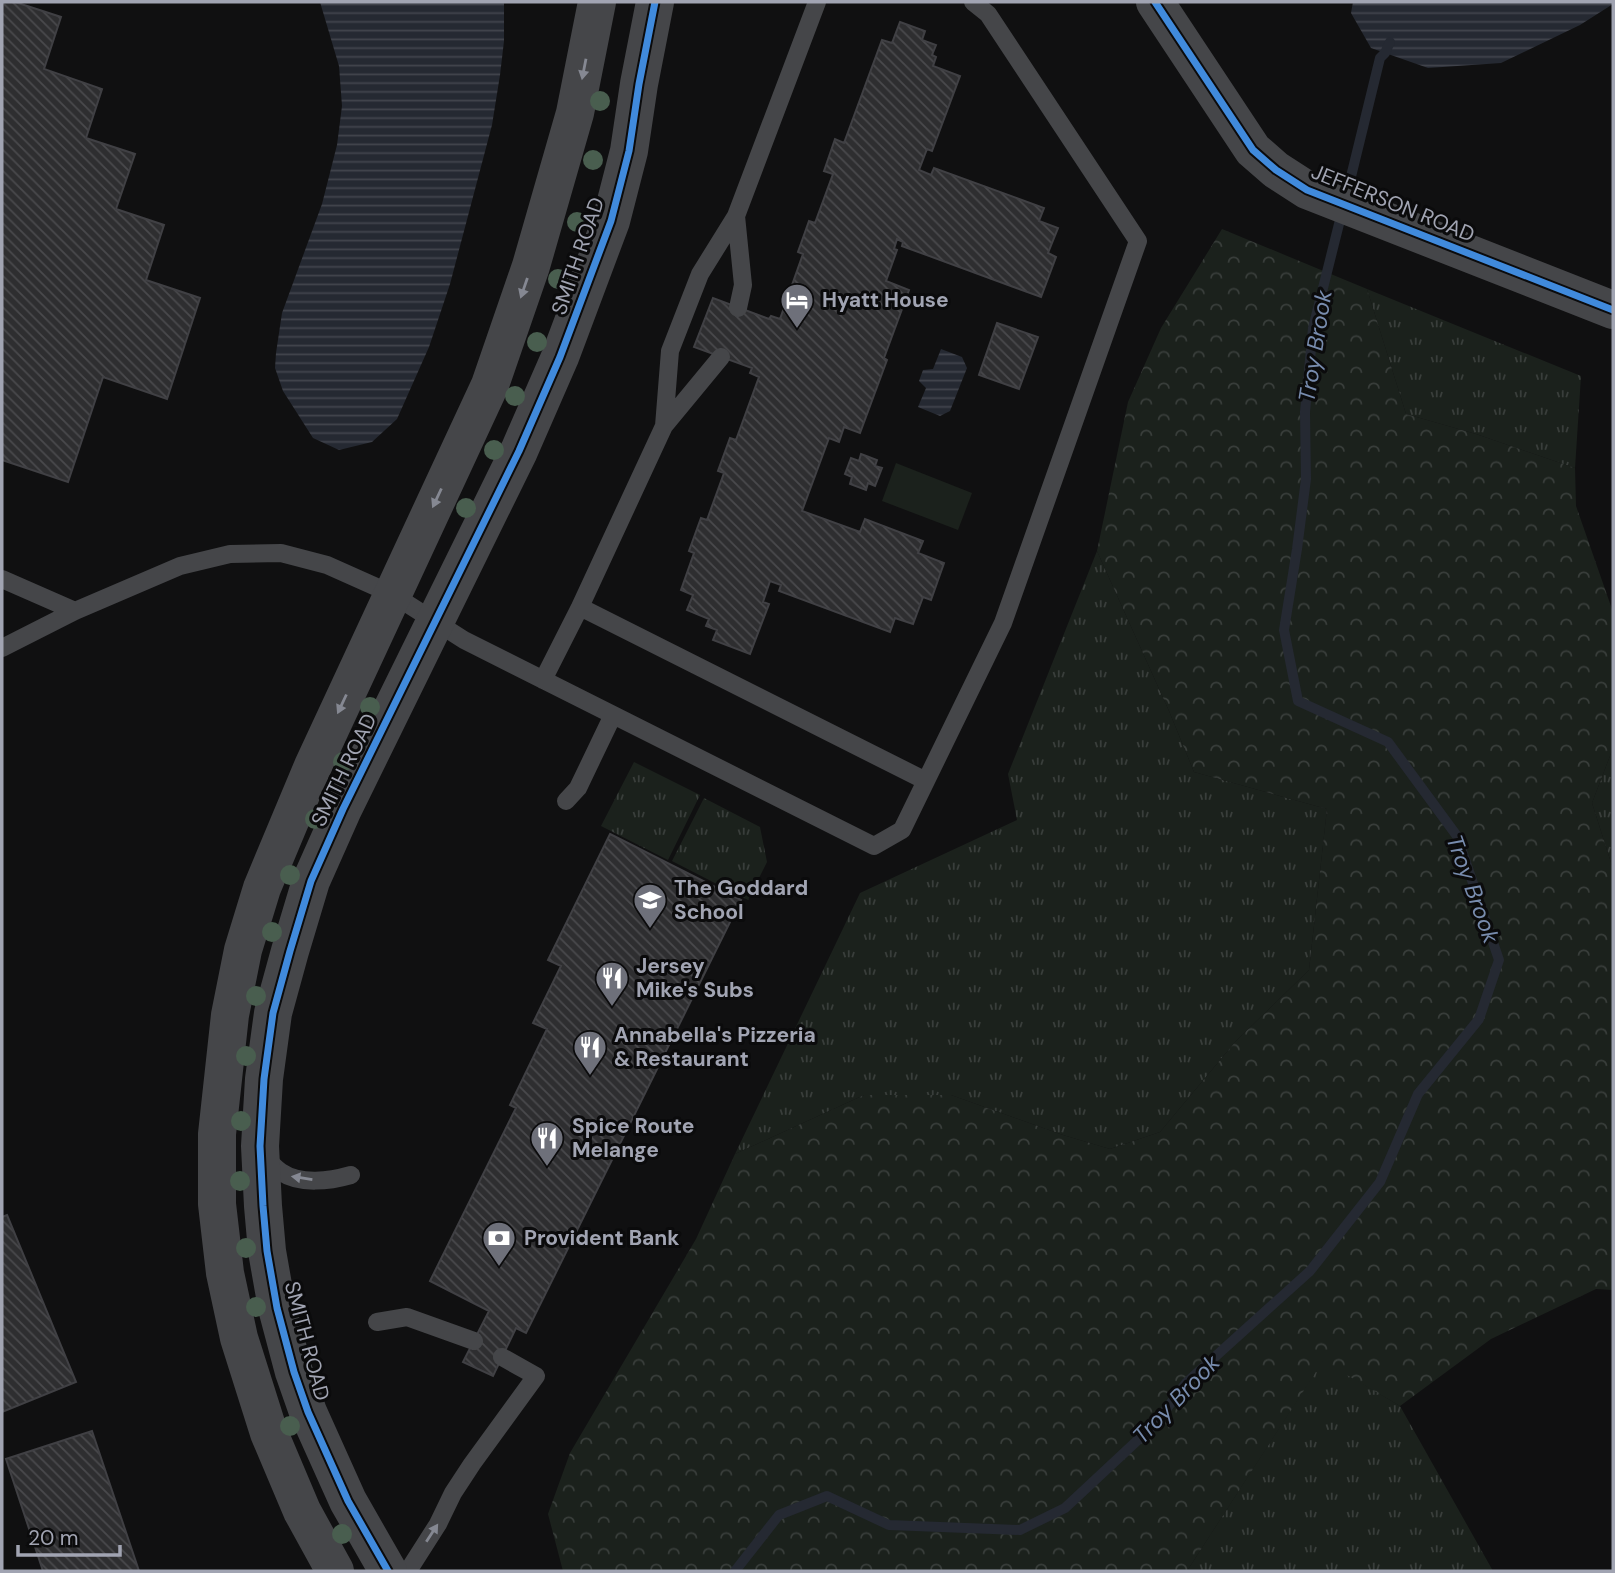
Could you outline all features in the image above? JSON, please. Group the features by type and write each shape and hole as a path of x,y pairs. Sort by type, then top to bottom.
{"street":[{"name":"SMITH ROAD","path":"335,1571 302,1511 269,1433 239,1338 225,1273 217,1204 217,1134 230,1015 243,950 262,888 313,766 490,386 531,266 575,113 597,2"},
{"name":"SMITH ROAD","path":"388,1571 348,1501 308,1412 277,1308 267,1251 260,1154 264,1079 273,1013 312,881 343,809 519,451 550,380 611,221 629,152 655,2"},
{"name":"JEFFERSON ROAD","path":"1155,2 1253,150 1276,170 1307,190 1613,310"}],"lane":[{"path":"664,426 670,351 700,274 736,216 817,2"},
{"path":"2,648 75,611 180,566 230,554 281,553 327,565 392,594 464,640 874,846 902,830 1003,623 1138,241 988,14 973,2"},
{"path":"736,216 743,285 738,308"},
{"path":"543,680 664,426 721,357"},
{"path":"2,579 75,611"},
{"path":"580,607 926,781"},
{"path":"566,801 578,788 613,715"},
{"path":"260,1154 283,1173 302,1180 351,1175"},
{"path":"377,1322 407,1317 474,1341"},
{"path":"408,1571 472,1464 536,1376 502,1357"}],"green space":[{"path":"1222,229 1367,289 1406,414 1476,434 1575,468 1576,506 1613,612 1613,748 1592,803 1613,869 1613,1290 1596,1289 1491,1339 1400,1406 1323,1361 1187,1571 563,1571 548,1514 570,1453 696,1239 735,1154 864,1095 951,1095 1110,1149 1160,1132 1236,1041 1309,970 1327,809 1194,772 1097,551 1128,402 1161,328"},
{"path":"1367,289 1581,376 1575,468 1476,434 1406,414"},
{"path":"896,463 972,493 958,530 882,501"},
{"path":"1097,551 1194,772 1327,809 1309,970 1236,1041 1160,1132 1110,1149 951,1095 864,1095 735,1154 860,893 1017,820 1008,774"},
{"path":"1613,748 1613,869 1592,803"},
{"path":"634,762 700,795 668,860 601,826"},
{"path":"704,798 760,827 767,862 748,900 672,861"},
{"path":"1323,1360 1400,1406 1493,1571 1187,1571"}],"shaded area":[{"path":"320,2 504,2 504,41 492,125 450,284 429,347 397,419 372,442 339,450 313,438 283,391 275,368 282,313 322,204 337,145 342,106 339,66"},
{"path":"1353,2 1613,4 1580,25 1501,63 1428,68 1371,48 1351,13"},
{"path":"941,349 962,357 967,368 950,411 940,416 918,407 926,388 919,381 923,370 933,369"}],"building":[{"path":"2,2 15,2 61,17 44,69 102,89 86,138 135,154 116,209 164,225 146,280 200,298 167,399 103,377 68,482 2,460"},
{"name":"Hyatt House","path":"900,22 925,31 922,40 936,45 932,55 936,57 933,66 960,76 932,151 927,149 919,170 931,175 934,168 1044,208 1039,221 1058,228 1048,253 1056,257 1041,297 902,246 903,242 897,239 894,249 897,250 886,281 909,290 884,358 887,360 860,433 844,427 839,442 829,438 802,511 860,532 865,519 923,541 918,553 944,563 931,600 923,597 913,624 895,618 890,632 779,591 781,585 770,581 763,602 769,604 750,654 713,640 717,630 706,626 709,619 687,610 693,595 681,590 694,553 689,551 701,518 707,520 724,473 718,471 730,438 736,440 759,377 750,373 752,368 694,347 713,298 769,319 771,316 780,319 803,254 798,252 809,221 815,223 833,174 824,171 835,139 844,143 882,40 892,43"},
{"path":"997,323 1038,337 1019,389 979,375"},
{"path":"861,454 877,460 875,466 882,468 875,486 868,483 866,490 850,484 852,477 845,474 851,458 859,461"},
{"path":"610,834 741,900 526,1333 516,1328 493,1376 463,1362 489,1311 430,1281 516,1108 510,1105 547,1029 533,1023 561,966 548,960"},
{"path":"7,1215 76,1382 2,1412 2,1217"},
{"path":"92,1431 139,1571 43,1571 6,1459"}],"waterway":[{"name":"Troy Brook","path":"1346,197 1380,58 1390,42"},
{"name":"Troy Brook","path":"735,1571 779,1515 827,1496 889,1525 1020,1530 1065,1508 1155,1424 1186,1383 1310,1271 1380,1182 1418,1094 1479,1019 1499,960 1457,836 1388,742 1298,701 1284,630 1306,479 1305,412 1313,328 1342,212"}],"cycle path":[{"path":"388,1571 348,1501 308,1412 277,1308 267,1251 260,1146 264,1079 273,1013 311,881 343,809 519,451 560,357 611,221 629,151 655,2"},
{"path":"1155,2 1253,150 1276,170 1307,190 1613,310"}],"place":[{"name":"Hyatt House","path":"797,330"},
{"name":"The Goddard School","path":"650,930"},
{"name":"Jersey Mike's Subs","path":"612,1008"},
{"name":"Annabella's Pizzeria & Restaurant","path":"590,1077"},
{"name":"Spice Route Melange","path":"547,1168"},
{"name":"Provident Bank","path":"499,1268"}]}
